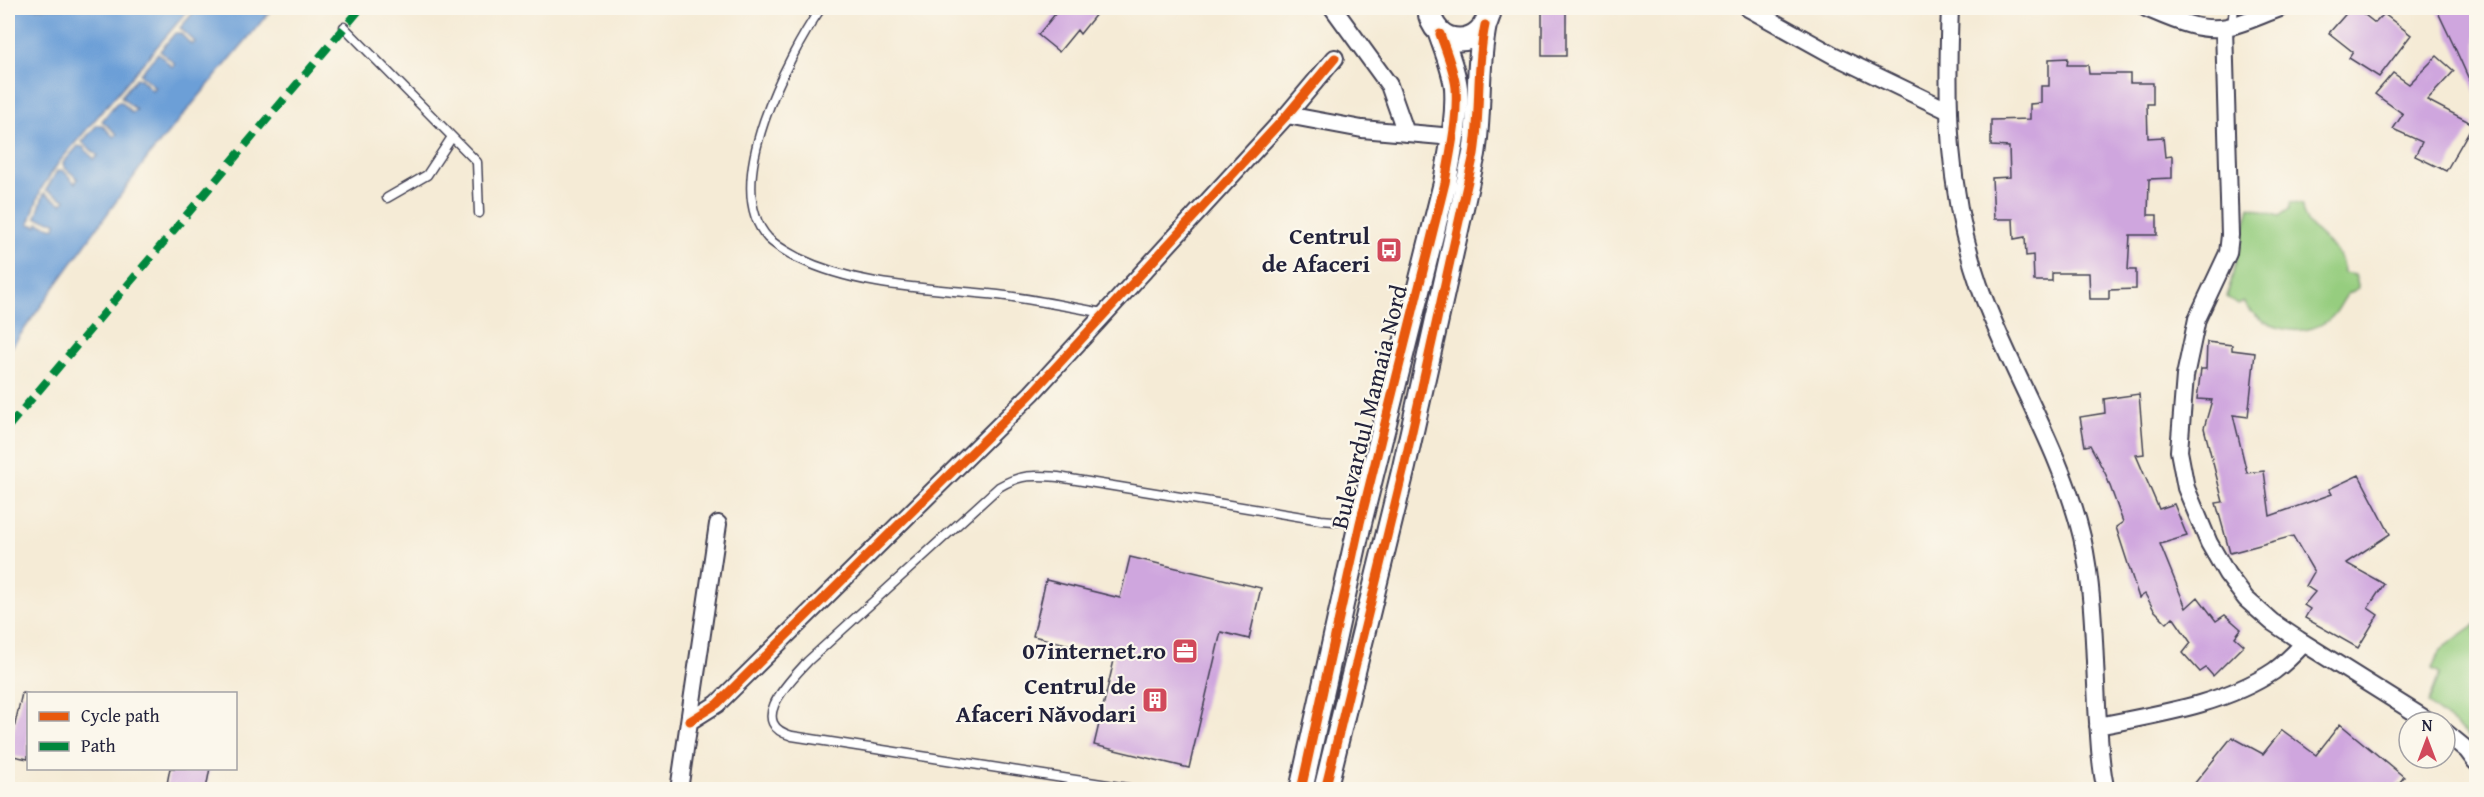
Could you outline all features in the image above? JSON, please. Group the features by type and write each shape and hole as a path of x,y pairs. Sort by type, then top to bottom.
{"main road":[{"path":"1430,16 1460,40 1478,33 1487,16"},
{"name":"Bulevardul Mamaia Nord","path":"1301,789 1360,523 1445,183 1453,137 1456,87 1430,16"},
{"name":"Bulevardul Mamaia Nord","path":"1325,789 1404,467 1474,154 1479,113 1480,49 1487,16"}],"street":[{"path":"1333,8 1389,85 1406,133"},
{"path":"1748,8 1833,55 1947,110"},
{"path":"1950,8 1947,110 1958,207 1968,251 1994,323 2060,474 2082,538 2090,599 2098,726 2106,789"},
{"path":"2146,8 2190,24 2228,27 2280,8"},
{"path":"2228,27 2229,244 2228,254 2197,319 2190,347 2179,430 2179,451 2186,488 2209,543 2227,574 2246,599 2272,622 2411,710"},
{"path":"690,721 717,704 1032,393 1287,115 1335,58"},
{"path":"1287,115 1362,129 1453,137"},
{"path":"679,789 718,524"},
{"path":"2098,726 2174,711 2244,687 2278,668 2304,643"},
{"path":"2457,742 2476,762"}],"lane":[{"path":"821,8 796,49 776,91 761,129 754,157 752,186 755,214 767,236 780,248 806,261 851,278 918,289 999,296 1105,313"},
{"path":"2228,27 2234,8"},
{"path":"344,27 477,162 479,213"},
{"path":"387,198 427,175 452,137"},
{"path":"1140,789 792,736 778,732 772,724 771,717 775,702 784,687 808,661 999,488 1016,477 1034,475 1058,477 1322,520 1360,523"}],"green space":[{"path":"2291,202 2302,205 2308,224 2337,253 2344,273 2355,275 2359,288 2347,295 2334,315 2327,321 2305,330 2281,328 2270,324 2260,319 2244,302 2238,305 2227,297 2250,207 2279,216 2289,209"},
{"path":"2476,624 2476,742 2457,727 2457,710 2436,710 2428,704 2440,673 2432,669 2441,649"}],"water":[{"path":"8,8 190,8 59,162 41,189 29,224 37,226 38,223 55,228 56,222 36,218 44,193 62,204 65,200 46,190 57,171 63,170 75,183 78,179 64,167 63,163 78,146 83,147 94,159 98,156 82,142 97,125 102,125 114,137 117,134 102,121 117,102 122,102 132,113 136,110 121,97 136,78 141,79 152,90 155,87 140,74 158,53 172,67 175,64 160,51 175,33 180,33 192,45 195,42 180,28 197,8 273,8 148,157 8,352"}],"building":[{"path":"1060,8 1101,8 1080,34 1077,30 1059,52 1038,35"},
{"path":"1542,8 1566,8 1566,56 1542,56"},
{"path":"2351,8 2356,8 2375,23 2384,14 2411,35 2379,77 2349,58 2353,52 2329,33"},
{"path":"2436,8 2476,8 2476,95 2455,48"},
{"path":"2437,56 2454,71 2427,100 2473,124 2446,171 2415,156 2422,142 2393,129 2403,114 2375,94 2393,73 2409,84"},
{"path":"2068,58 2067,65 2088,65 2089,74 2130,74 2130,83 2153,83 2153,104 2147,104 2148,138 2163,137 2165,157 2172,156 2172,178 2149,179 2148,215 2157,215 2157,235 2130,235 2128,270 2136,270 2136,289 2109,290 2109,299 2090,299 2089,273 2052,273 2052,281 2034,281 2033,255 2026,256 2025,237 2014,239 2013,219 1994,219 1992,178 2010,177 2009,147 1991,146 1991,120 2030,119 2030,104 2041,103 2041,86 2049,86 2049,59"},
{"path":"2207,342 2232,345 2232,350 2255,353 2248,417 2233,415 2247,473 2264,471 2270,516 2332,494 2329,489 2359,475 2390,534 2346,563 2384,584 2368,608 2378,615 2358,648 2305,618 2310,609 2304,605 2315,592 2306,586 2314,572 2293,536 2230,553 2216,503 2223,502 2204,428 2212,400 2197,399 2201,369 2206,369"},
{"path":"2139,394 2144,454 2136,455 2159,509 2174,504 2187,536 2160,544 2186,608 2198,597 2216,621 2225,615 2241,629 2235,637 2244,645 2213,676 2206,668 2200,672 2183,653 2191,643 2173,617 2167,623 2154,610 2145,594 2139,598 2116,527 2123,522 2106,475 2090,445 2085,446 2080,417 2105,413 2104,399"},
{"name":"Centrul de Afaceri Năvodari","path":"1130,557 1261,588 1249,639 1221,632 1189,768 1094,745 1115,656 1033,636 1046,580 1120,598"},
{"path":"22,693 27,694 27,759 8,755"},
{"path":"2340,724 2404,777 2394,789 2190,789 2232,737 2263,754 2282,730 2316,755"},
{"path":"170,770 210,770 206,789 166,789"}],"marked path":[{"path":"8,427 361,8"}],"cycle path":[{"path":"1325,790 1404,467 1474,154 1480,57 1485,25"},
{"path":"1301,790 1360,523 1445,183 1455,124 1456,88 1452,67 1440,34"},
{"path":"690,721 717,704 1032,393 1287,115 1335,58"}],"place":[{"name":"Centrul de Afaceri","path":"1389,250"},
{"name":"07internet.ro","path":"1185,651"},
{"name":"Centrul de Afaceri Năvodari","path":"1155,700"}]}
